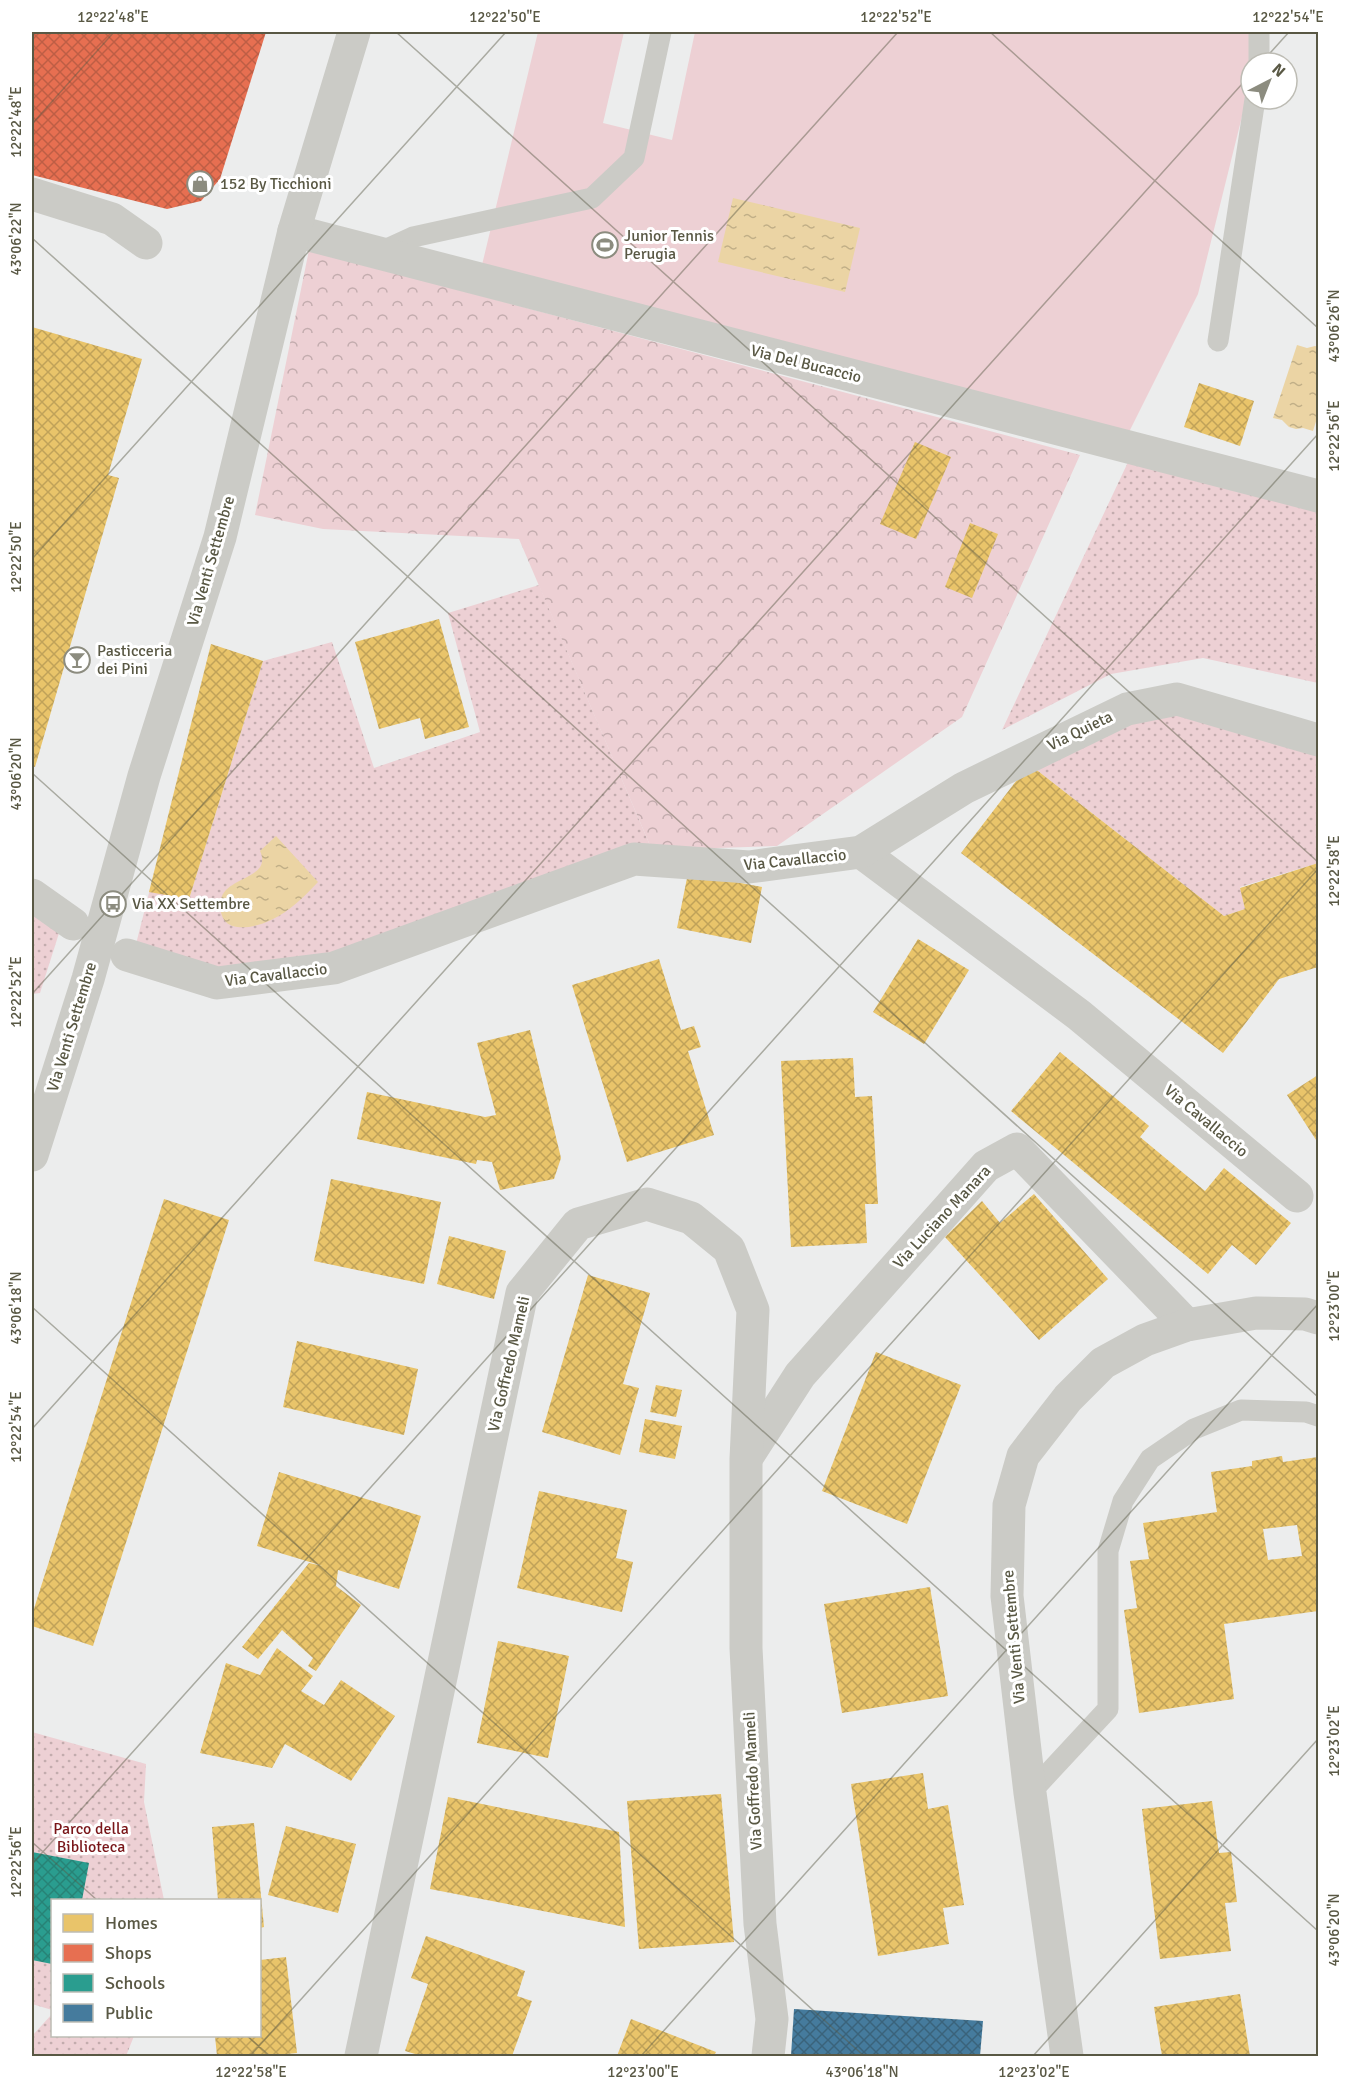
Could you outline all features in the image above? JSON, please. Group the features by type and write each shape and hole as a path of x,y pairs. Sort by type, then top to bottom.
{"street":[{"name":"Via Venti Settembre","path":"32,1155 88,979 144,776 220,537 294,231 354,32"},
{"path":"32,194 112,219 146,243"},
{"name":"Via Del Bucaccio","path":"294,231 1318,496"},
{"name":"Via Quieta","path":"861,852 964,788 1127,709 1177,699 1318,740"},
{"name":"Via Cavallaccio","path":"127,955 217,983 334,968 634,859 749,867 861,852 1079,1015 1296,1196"},
{"path":"32,895 73,924"},
{"name":"Via Luciano Manara","path":"746,1459 800,1375 986,1166 1017,1149 1187,1325"},
{"name":"Via Goffredo Mameli","path":"361,2056 522,1293 578,1224 647,1204 691,1218 729,1249 753,1310 746,1459 746,1648 760,1924 772,2019 768,2056"},
{"name":"Via Venti Settembre","path":"1067,2056 1030,1793 1007,1596 1009,1505 1023,1456 1068,1398 1103,1364 1145,1340 1187,1325 1256,1313 1305,1314 1318,1318"}],"lane":[{"path":"378,254 413,237 592,198 634,158 661,32"},
{"path":"1259,32 1259,51"},
{"path":"1218,341 1253,111"},
{"path":"1030,1793 1108,1709 1108,1551 1123,1500 1150,1460 1194,1429 1241,1410 1306,1412 1318,1416"}],"green space":[{"name":"Junior Tennis Perugia","path":"538,32 624,32 603,123 672,140 695,32 1258,32 1254,51 1239,51 1239,111 1243,111 1198,294 1126,438 482,265"},
{"path":"309,250 1080,455 962,717 777,846 652,850 519,539 323,529 255,515"},
{"path":"1129,460 1318,510 1318,683 1203,658 1111,674 1002,730"},
{"path":"539,585 652,850 337,959 218,971 136,944 150,889 189,899 263,661 332,642 374,768 480,732 448,613"},
{"path":"1177,699 1318,740 1318,863 1240,887 1245,909 1224,916 1029,764"},
{"path":"32,911 60,930 40,993 32,994"},
{"name":"Parco della Biblioteca","path":"32,1732 146,1764 144,1802 164,1899 51,1899 51,2010 32,2004"},
{"path":"51,2015 51,2037 134,2037 126,2056 32,2056 32,2036"}],"water":[{"path":"733,198 860,228 845,292 718,262"},
{"path":"1297,345 1307,348 1318,347 1318,415 1313,431 1289,427 1282,420 1273,418"},
{"path":"276,836 318,882 291,908 271,920 245,927 229,924 221,911 224,892 260,867 262,860 260,851"}],"building: Homes":[{"path":"32,327 142,359 108,475 119,478 35,767 32,766"},
{"path":"1199,383 1254,401 1240,446 1184,427"},
{"path":"915,442 951,457 916,539 880,524"},
{"path":"970,523 998,534 972,598 945,587"},
{"path":"439,619 469,727 425,739 420,718 379,729 355,642"},
{"path":"211,644 263,661 189,899 149,892"},
{"path":"1029,764 1224,916 1245,909 1240,888 1318,863 1318,967 1279,979 1223,1053 961,853"},
{"path":"688,873 762,887 751,943 677,928"},
{"path":"918,939 969,970 924,1044 873,1012"},
{"path":"659,959 681,1030 694,1026 701,1047 688,1051 714,1135 627,1162 572,985"},
{"path":"530,1030 561,1158 554,1179 500,1190 492,1162 477,1160 476,1164 357,1139 367,1092 485,1117 496,1115 477,1043"},
{"path":"1060,1052 1149,1126 1140,1137 1205,1191 1224,1168 1291,1223 1256,1265 1232,1245 1208,1274 1011,1111"},
{"path":"853,1058 855,1097 872,1096 878,1204 865,1204 867,1243 791,1247 781,1061"},
{"path":"1318,1075 1318,1143 1287,1095"},
{"path":"331,1179 441,1202 424,1284 314,1261"},
{"path":"1034,1194 1108,1279 1039,1340 945,1237 982,1201 1000,1223"},
{"path":"164,1199 229,1220 93,1646 32,1626 32,1615"},
{"path":"449,1236 506,1251 494,1299 437,1284"},
{"path":"588,1275 650,1293 623,1384 639,1388 620,1455 542,1432"},
{"path":"297,1341 418,1369 404,1435 283,1407"},
{"path":"876,1352 961,1385 907,1524 822,1491"},
{"path":"656,1385 682,1390 676,1417 650,1412"},
{"path":"645,1419 682,1426 675,1459 639,1452"},
{"path":"1282,1456 1283,1462 1318,1457 1318,1611 1224,1624 1234,1699 1139,1713 1124,1610 1137,1608 1130,1561 1149,1559 1143,1523 1217,1512 1211,1472 1252,1466 1252,1461","holes":["1297,1525 1302,1556 1268,1560 1263,1529"]},
{"path":"279,1472 421,1516 399,1589 338,1570 336,1586 361,1605 316,1671 308,1666 313,1658 282,1630 258,1659 242,1647 309,1563 323,1566 257,1546"},
{"path":"539,1491 627,1510 616,1558 633,1562 622,1612 517,1588"},
{"path":"930,1587 948,1696 842,1713 824,1604"},
{"path":"498,1641 569,1656 548,1758 477,1743"},
{"path":"277,1648 313,1676 301,1691 324,1705 341,1680 395,1716 351,1781 285,1744 272,1768 200,1753 226,1663 260,1675"},
{"path":"923,1773 928,1809 948,1805 964,1905 943,1908 949,1944 878,1956 851,1784"},
{"path":"721,1794 734,1942 639,1949 627,1801"},
{"path":"448,1797 619,1832 625,1927 430,1889"},
{"path":"1212,1801 1219,1853 1231,1852 1237,1902 1225,1903 1231,1951 1160,1959 1142,1809"},
{"path":"254,1823 264,1927 261,1928 261,1899 218,1899 212,1827"},
{"path":"286,1826 356,1844 338,1913 268,1895"},
{"path":"426,1936 525,1971 517,1996 532,2001 512,2056 422,2056 405,2051 428,1984 411,1978"},
{"path":"286,1957 297,2053 268,2056 217,2056 215,2037 261,2037 261,1960"},
{"path":"1240,1994 1250,2056 1162,2056 1154,2007"},
{"path":"631,2019 716,2052 714,2056 617,2056"}],"building: Shops":[{"path":"32,32 266,32 220,179 201,201 167,209 32,175"}],"building: Schools":[{"path":"32,1852 89,1863 82,1899 51,1899 51,1964 32,1960"}],"building: Public":[{"path":"794,2009 983,2021 980,2056 791,2056"}],"place":[{"name":"152 By Ticchioni","path":"200,184"},
{"name":"Junior Tennis Perugia","path":"605,245"},
{"name":"Pasticceria dei Pini","path":"77,660"},
{"name":"Via XX Settembre","path":"113,904"}]}
